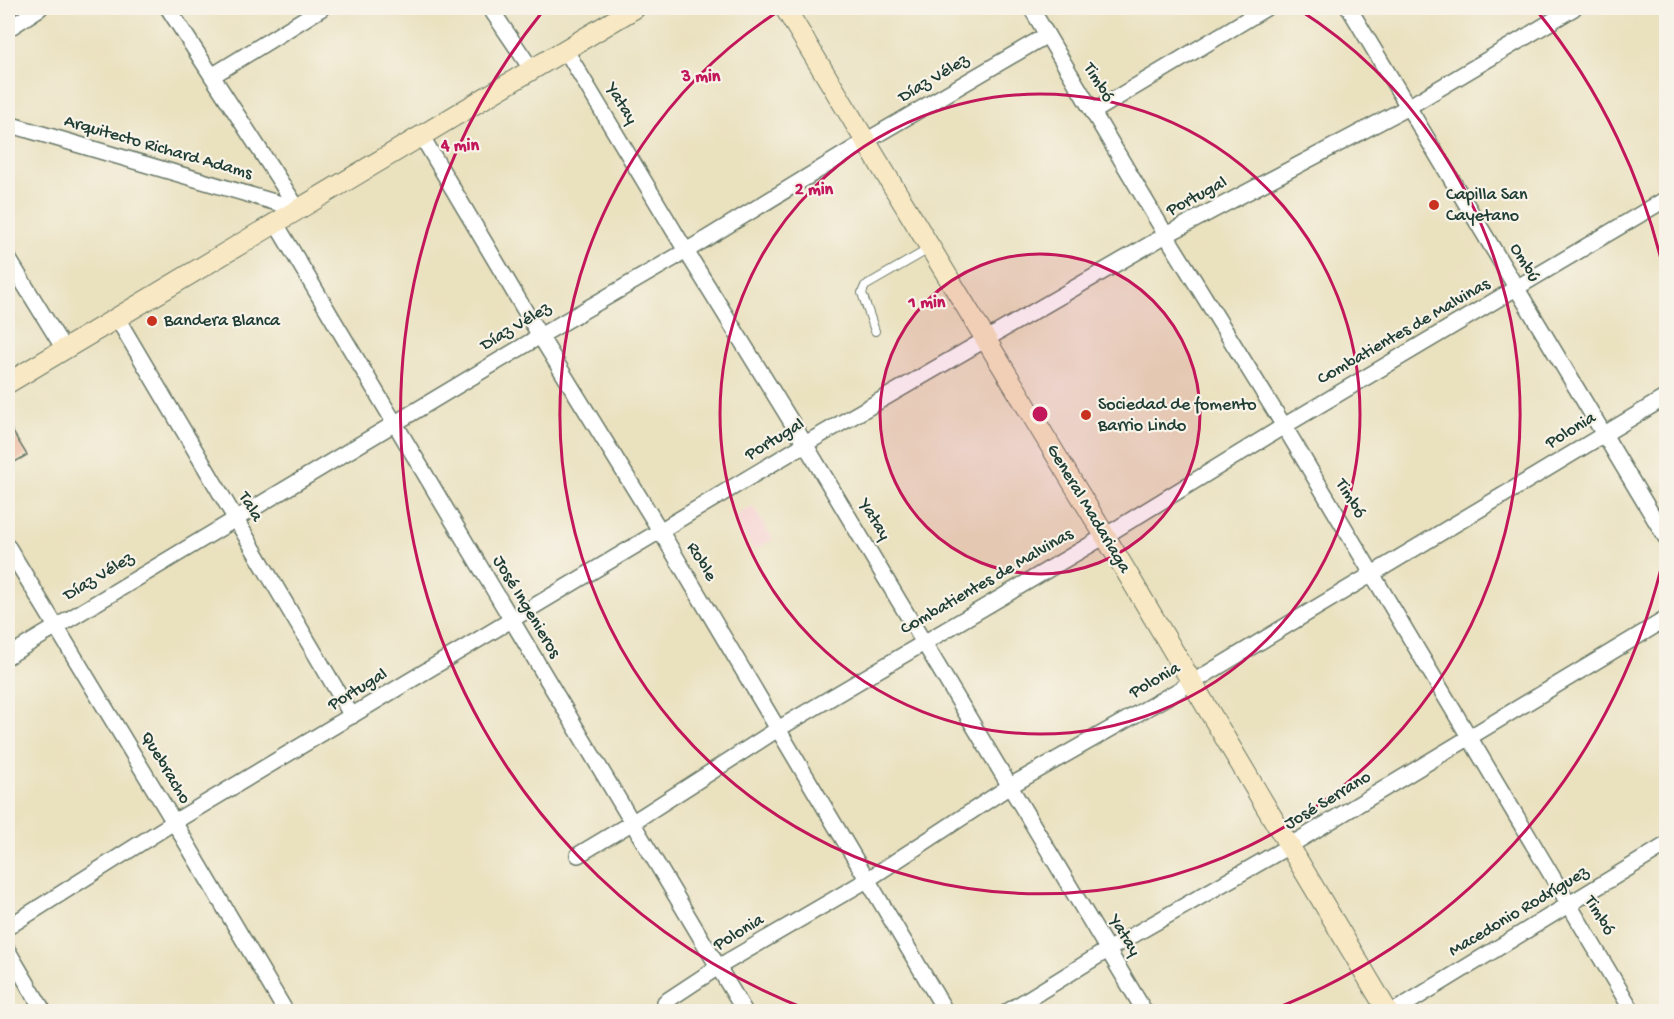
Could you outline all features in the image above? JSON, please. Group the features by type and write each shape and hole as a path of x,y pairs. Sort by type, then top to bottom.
{"street":[{"path":"8,29 40,8"},
{"path":"168,8 298,209"},
{"path":"212,76 322,8"},
{"path":"490,8 532,70"},
{"path":"8,383 635,8"},
{"name":"General Madariaga","path":"785,8 1105,536 1388,1011"},
{"name":"Timbó","path":"1031,8 1634,1011"},
{"path":"1093,112 1266,8"},
{"name":"Ombú","path":"1349,8 1606,434 1666,538"},
{"name":"Portugal","path":"8,927 174,822 805,444 1166,235 1408,107 1574,8"},
{"name":"Díaz Vélez","path":"8,656 394,423 1047,35"},
{"name":"Yatay","path":"565,50 924,641 1145,1011"},
{"name":"Arquitecto Richard Adams","path":"8,124 298,209"},
{"name":"Roble","path":"421,135 946,1011"},
{"name":"Combatientes de Malvinas","path":"578,855 778,729 924,641 1105,536 1284,426 1666,200"},
{"name":"José Ingenieros","path":"275,222 745,1011"},
{"path":"8,258 64,348"},
{"name":"Tala","path":"117,318 352,716"},
{"name":"Polonia","path":"665,1002 867,880 1010,786 1192,682 1666,397"},
{"name":"Quebracho","path":"8,547 286,1011"},
{"name":"José Serrano","path":"1007,1011 1289,846 1666,620"},
{"name":"Macedonio Rodríguez","path":"1393,1011 1666,845"},
{"path":"8,951 44,1011"}],"lane":[{"path":"875,331 862,293 865,286 930,248"}],"shaded area":[{"path":"753,506 773,540 753,550 734,517"}],"building":[{"path":"8,424 27,455 8,466"}],"place":[{"name":"Capilla San Cayetano","path":"1434,205"},
{"name":"Bandera Blanca","path":"152,321"},
{"name":"Sociedad de fomento Barrio Lindo","path":"1086,415"}]}
